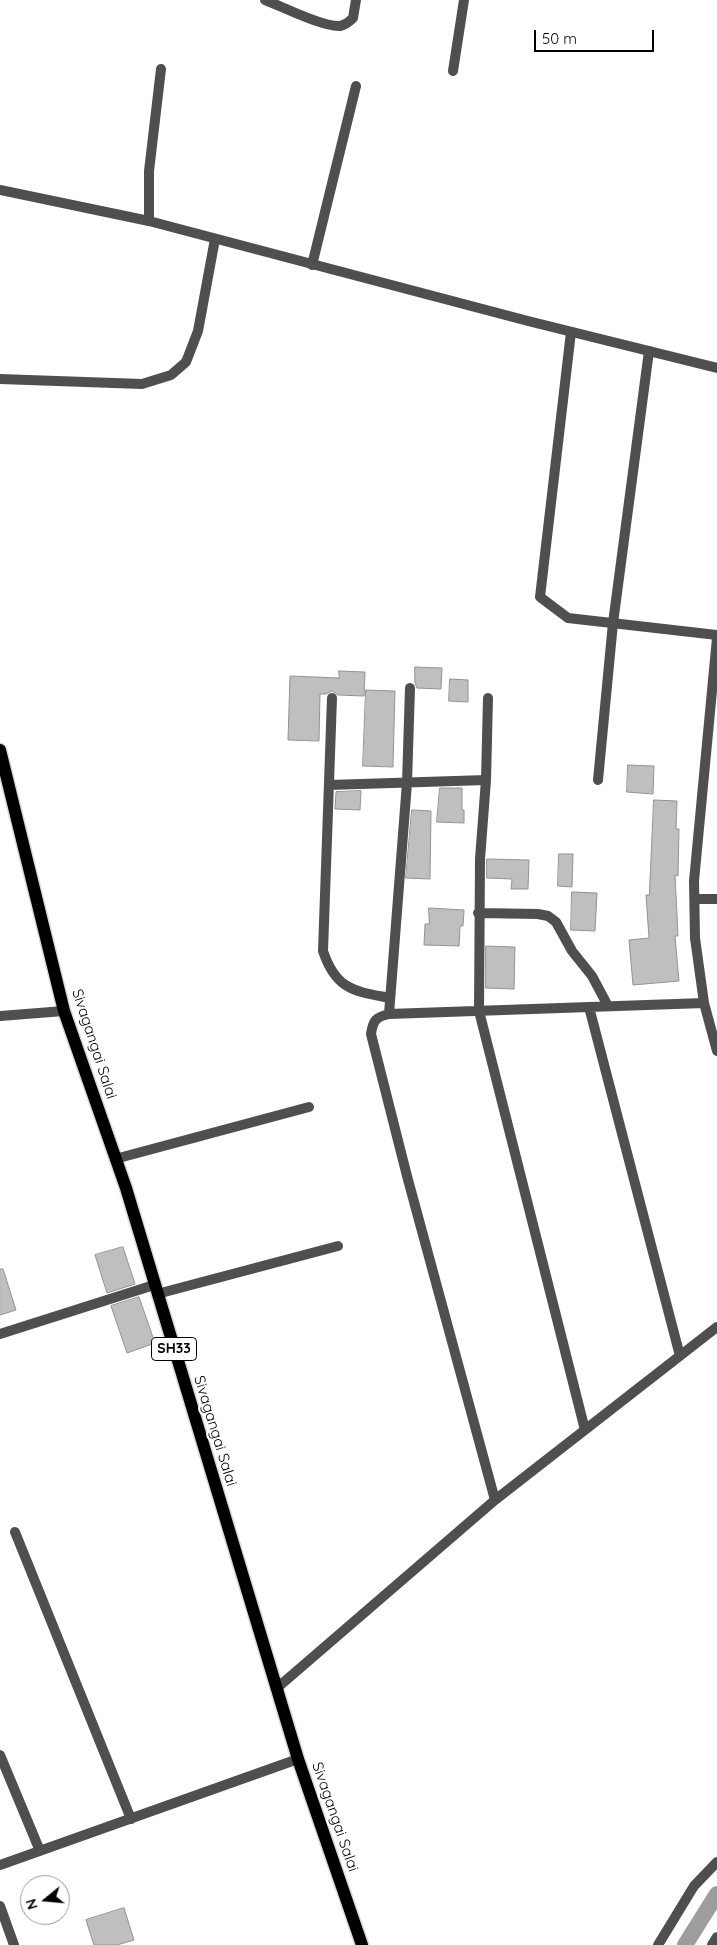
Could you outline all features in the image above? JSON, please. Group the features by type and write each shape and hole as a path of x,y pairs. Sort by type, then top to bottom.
{"main road":[{"name":"Sivagangai Salai","path":"0,750 64,1011 126,1188 155,1290 298,1759 362,1945"}],"street":[{"path":"265,0 325,23 338,26 345,24 353,18 356,0"},
{"path":"453,71 464,0"},
{"path":"149,221 149,171 160,70"},
{"path":"312,265 356,86"},
{"path":"0,190 149,221 570,332 717,368"},
{"path":"0,379 142,384 171,375 186,362 198,331 215,239"},
{"path":"570,332 540,597 568,618 717,637 694,882 695,938 704,1003 717,1051"},
{"path":"598,780 612,623 649,351"},
{"path":"389,1014 407,783 410,688"},
{"path":"332,698 323,951 329,969 353,990 390,998"},
{"path":"488,698 486,780 478,914 480,1011 585,1430"},
{"path":"329,785 486,780"},
{"path":"695,899 717,899"},
{"path":"478,914 538,914 548,916 556,922 572,952 592,976 608,1006"},
{"path":"495,1500 409,1185 371,1034 373,1022 377,1017 389,1014 704,1003"},
{"path":"589,1007 680,1356"},
{"path":"0,1016 64,1011"},
{"path":"115,1159 309,1107"},
{"path":"0,1334 155,1290 338,1246"},
{"path":"277,1688 495,1500 717,1327"},
{"path":"15,1532 131,1819"},
{"path":"0,1755 40,1851"},
{"path":"0,1865 298,1759"},
{"path":"658,1945 694,1886 717,1862"},
{"path":"0,1906 14,1945"},
{"path":"712,1945 717,1937"}],"building":[{"path":"415,667 442,668 441,689 417,688 415,683"},
{"path":"339,671 365,672 364,696 338,695 332,691 320,694 319,741 288,740 290,676 339,678"},
{"path":"450,679 468,680 468,702 449,701"},
{"path":"366,690 395,691 393,767 363,766"},
{"path":"628,765 654,766 653,794 627,792"},
{"path":"440,788 462,788 464,823 437,822"},
{"path":"361,791 360,810 335,809 336,792"},
{"path":"654,800 677,801 676,829 679,829 678,876 675,875 678,936 675,936 679,981 633,985 629,940 649,938 646,895 649,895"},
{"path":"412,810 431,811 430,879 406,878"},
{"path":"559,854 573,854 572,887 558,886"},
{"path":"487,859 529,860 528,889 511,889 512,879 487,878"},
{"path":"572,892 597,893 595,931 571,930"},
{"path":"429,908 464,910 463,926 460,926 459,946 424,945 425,924 429,924"},
{"path":"486,946 515,947 514,989 486,988"},
{"path":"123,1247 135,1284 107,1293 95,1255"},
{"path":"0,1269 3,1269 16,1310 0,1315"},
{"path":"139,1297 155,1343 127,1353 111,1306"},
{"path":"124,1908 134,1940 117,1945 94,1945 86,1920"}],"waterway":[{"path":"685,1945 717,1894"}]}
